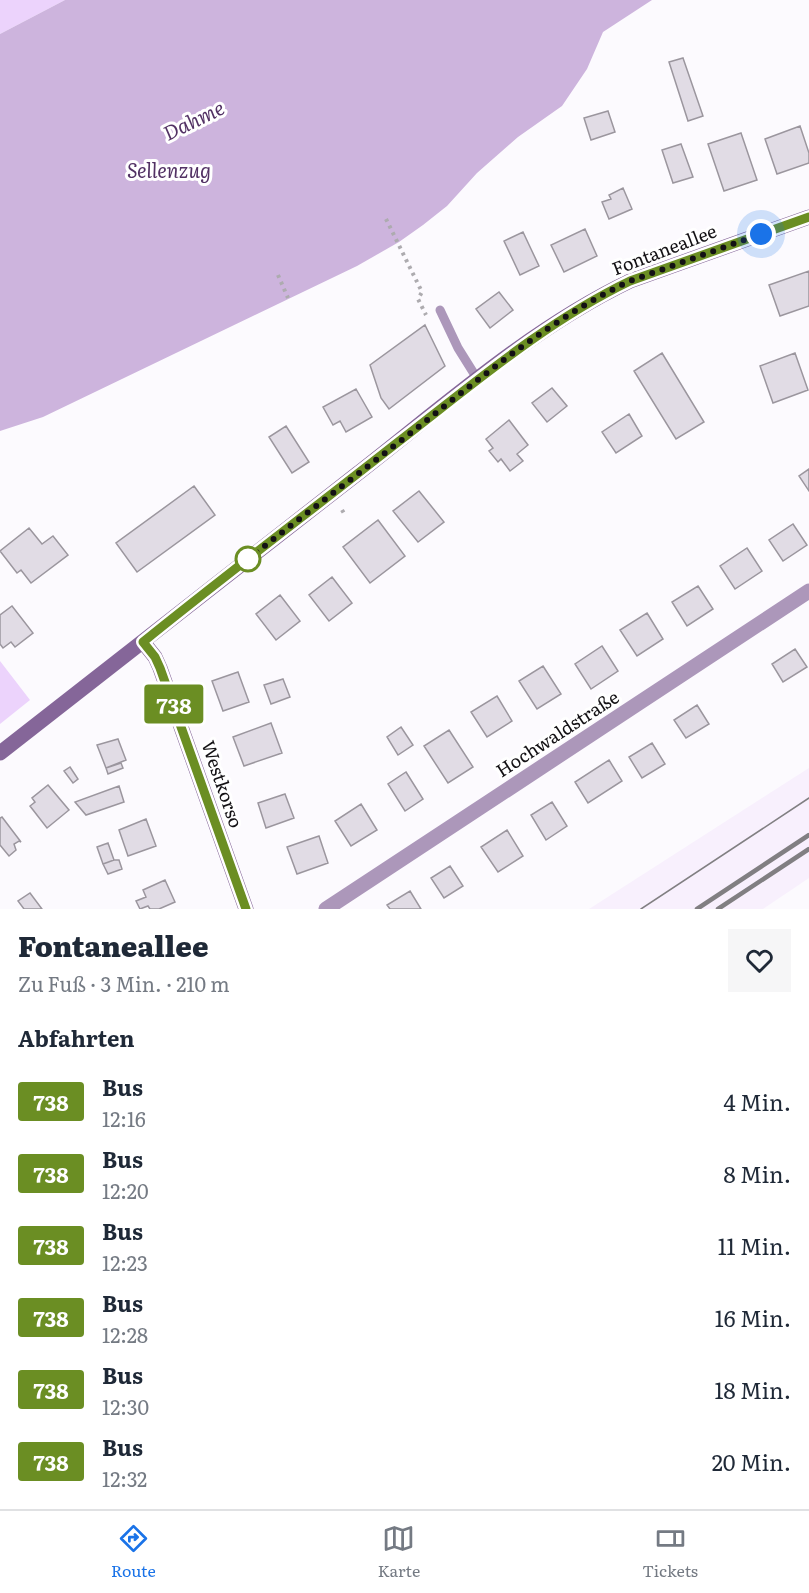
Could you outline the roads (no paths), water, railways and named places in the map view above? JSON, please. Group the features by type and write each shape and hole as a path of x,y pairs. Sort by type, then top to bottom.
{"main road":[{"name":"Fontaneallee","path":"0,753 478,380 552,327 620,286 809,217"},
{"name":"Westkorso","path":"143,642 155,657 160,668 246,909"}],"street":[{"name":"Hochwaldstraße","path":"326,909 809,591"}],"lane":[{"path":"440,310 458,348 478,380"}],"water":[{"name":"Sellenzug","path":"65,0 652,0 603,32 587,69 562,106 518,137 477,173 447,206 399,242 357,266 43,417 0,431 0,34"}],"tram line":[{"path":"641,909 809,798"}],"railway":[{"path":"697,909 809,835"},
{"path":"718,909 809,849"}],"water label":[{"name":"Dahme","path":"193,119"}]}
